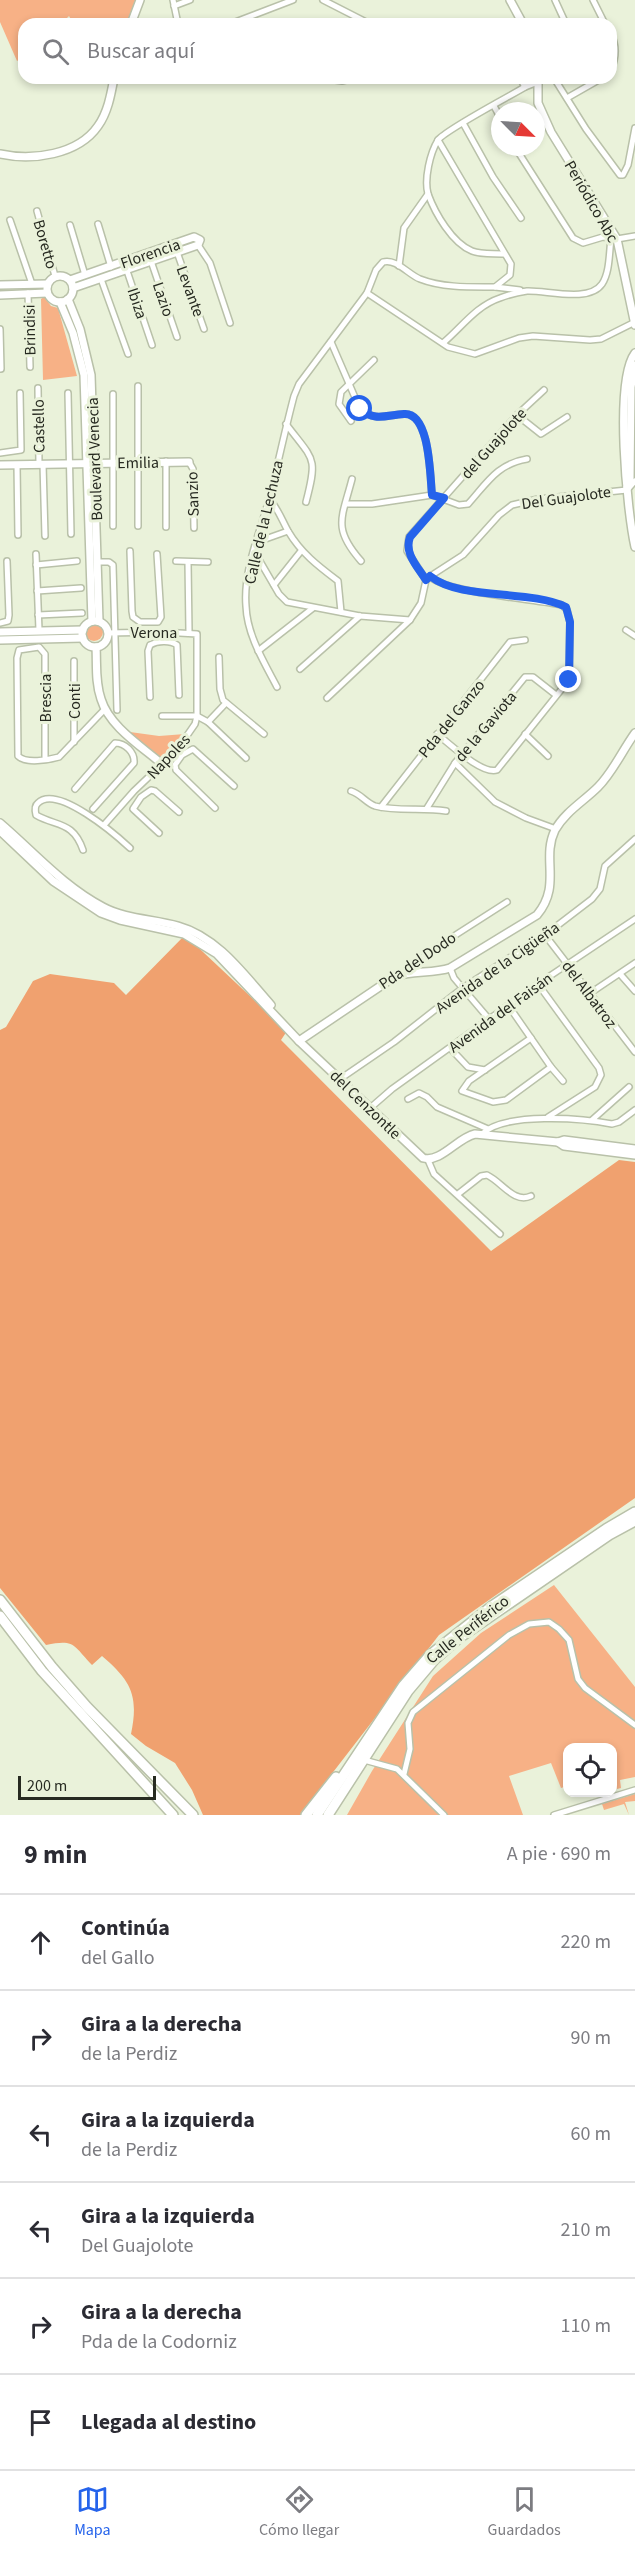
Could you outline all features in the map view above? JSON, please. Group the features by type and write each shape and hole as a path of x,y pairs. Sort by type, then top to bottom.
{"highway":[{"name":"Calle Periférico","path":"317,1815 403,1686 437,1648 492,1606 635,1512"},
{"name":"Calle Periférico","path":"328,1815 408,1691 447,1648 609,1535 635,1521"},
{"path":"0,1600 52,1667 129,1751 193,1815"},
{"path":"0,1616 42,1671 131,1764 184,1815"},
{"path":"306,1815 346,1763 361,1748"},
{"path":"129,1751 131,1764 175,1815"}],"street":[{"path":"133,18 140,0"},
{"path":"177,18 173,3 190,0"},
{"path":"246,18 293,0"},
{"path":"323,0 358,18"},
{"path":"511,0 520,18"},
{"path":"555,0 563,18"},
{"path":"593,0 602,18"},
{"path":"0,154 36,157 63,150 84,140 103,119 112,84"},
{"name":"Periódico Abc","path":"501,102 531,84"},
{"name":"Periódico Abc","path":"538,84 538,103 551,132 614,239 635,323"},
{"path":"558,84 586,129 620,175 623,175 628,165 635,128"},
{"path":"567,98 590,84"},
{"name":"Periódico Abc","path":"438,140 443,134 491,108"},
{"path":"463,123 493,177 520,218"},
{"path":"438,140 429,170 428,194 450,232 462,246 478,253 504,254"},
{"path":"438,140 511,264 507,279 495,287"},
{"path":"521,156 573,238 583,243 603,237 614,239 635,236"},
{"path":"428,194 404,228 399,266 423,280 458,286 495,287 572,295 592,292 598,288 607,273 614,239"},
{"name":"Boretto","path":"37,211 55,276"},
{"path":"10,220 32,284"},
{"path":"98,224 113,274"},
{"path":"70,225 85,275"},
{"name":"Florencia","path":"70,280 111,266 125,266 152,261 198,245 200,240 194,237 125,266 113,274 73,288"},
{"path":"198,245 210,263 230,324"},
{"name":"Levante","path":"177,252 204,329"},
{"name":"Lazio","path":"152,261 177,337"},
{"name":"Calle de la Lechuza","path":"277,687 258,651 249,626 245,605 254,551 286,424 299,384 367,292 376,270 383,262 388,261 399,266"},
{"name":"Ibiza","path":"125,266 152,345"},
{"path":"55,276 62,276 70,280 73,288 68,299 60,302 52,299 47,293 48,284 55,276"},
{"path":"0,277 1,285 48,284"},
{"path":"101,279 128,354"},
{"path":"443,343 474,312 488,302 526,291"},
{"path":"367,292 443,343 457,350 480,354 519,338 533,336 601,339 635,323"},
{"name":"Brindisi","path":"28,293 30,367"},
{"path":"0,295 47,293"},
{"name":"Boulevard Venecia","path":"68,299 80,330 91,375 95,621"},
{"name":"Boulevard Venecia","path":"60,302 82,359 97,562 95,621"},
{"path":"0,329 1,369"},
{"path":"330,342 360,409 368,416 384,418 406,413 417,418 424,433 432,495"},
{"path":"635,353 627,371 625,388 624,480 635,547"},
{"path":"351,421 339,404 338,398 348,382 374,360"},
{"path":"627,488 630,481 631,387 635,365"},
{"path":"138,386 138,526"},
{"name":"Castello","path":"38,388 45,536"},
{"name":"del Guajolote","path":"506,509 463,555 428,578 407,551 410,537 517,415 544,390"},
{"path":"4,465 3,453 21,450 20,393"},
{"path":"68,393 71,534"},
{"path":"113,394 113,526"},
{"path":"517,415 541,434 567,417"},
{"name":"Calle de la Lechuza","path":"286,424 311,458 314,466 306,502"},
{"path":"346,504 372,504 432,495 459,505 468,504 500,468 510,462 527,459"},
{"path":"166,461 166,527"},
{"name":"Emilia","path":"4,465 189,462"},
{"name":"Sanzio","path":"189,462 193,469 194,528"},
{"path":"17,465 18,535"},
{"path":"352,479 342,534 347,545 361,561"},
{"path":"627,488 635,481"},
{"name":"Del Guajolote","path":"506,509 519,502 627,488"},
{"path":"269,498 277,507 288,531 301,551 338,581 341,612"},
{"path":"257,542 288,531"},
{"path":"130,550 133,617 136,621 158,622 161,617 157,554"},
{"path":"254,551 287,602 360,616 410,620"},
{"path":"274,585 301,551"},
{"path":"36,554 39,630"},
{"path":"0,623 8,621 9,615 7,561"},
{"path":"36,565 77,561"},
{"path":"176,561 208,562"},
{"path":"97,562 109,562 113,565 112,633 117,710"},
{"path":"188,562 189,632"},
{"path":"327,698 410,620 422,603 428,578 458,588 566,607 570,622 570,674 567,683 501,766 494,772 479,767 437,734"},
{"path":"37,591 81,588"},
{"path":"258,651 313,608"},
{"path":"38,615 82,613"},
{"path":"300,669 360,616"},
{"path":"0,640 31,643 83,634 95,621 112,633"},
{"path":"147,622 148,632"},
{"path":"0,632 39,630 83,634"},
{"path":"626,630 635,636"},
{"path":"162,632 163,642"},
{"name":"Verona","path":"112,633 189,632 198,636"},
{"path":"83,634 91,646 96,647 106,641 112,633"},
{"name":"Napoles","path":"104,825 189,735 198,716 198,636"},
{"name":"Pda del Ganzo","path":"381,807 510,642 525,640"},
{"path":"150,697 148,648 152,643 163,642 175,643 178,647 179,695"},
{"path":"31,643 17,654 18,756 23,760 45,759"},
{"name":"Brescia","path":"31,643 42,649 45,654 45,759"},
{"path":"96,647 97,683 105,709 135,741 162,764"},
{"path":"219,657 221,695 226,703 264,734"},
{"name":"Conti","path":"74,661 74,742"},
{"name":"de la Gaviota","path":"427,808 455,763 525,677 533,677 556,695"},
{"path":"208,722 226,703"},
{"name":"Conti","path":"45,759 60,757 105,709"},
{"path":"162,716 198,716 208,722 246,758"},
{"path":"405,973 441,971 450,968 531,921 543,909 550,889 550,846 556,829 568,813 607,777 635,733"},
{"path":"525,734 548,756"},
{"path":"129,750 135,741"},
{"path":"75,789 115,743 121,743 129,750 134,757 134,763 93,809"},
{"path":"215,807 176,770 175,765 182,755 193,749 234,786"},
{"path":"177,750 182,755"},
{"path":"455,763 495,802 556,829"},
{"path":"159,833 133,809 141,797 151,790 155,791 179,812"},
{"path":"134,791 141,797"},
{"path":"351,791 358,793 371,804 381,807 427,808 446,812"},
{"path":"83,850 77,838 62,824 36,815 35,807 38,803 48,799 57,799 104,825 130,848"},
{"path":"0,823 62,881 97,904 121,914 187,929 203,937 223,956"},
{"path":"0,831 53,881 101,913 120,920 184,934 223,956"},
{"name":"Avenida de la Cigüeña","path":"340,1079 394,1042 464,987 545,935 597,895 605,866 635,839"},
{"name":"Pda del Dodo","path":"303,1042 380,986 405,973 429,952 507,902"},
{"name":"Avenida del Faisán","path":"369,1109 392,1089 508,1005 635,919"},
{"name":"del Albatroz","path":"545,935 635,1052"},
{"name":"del Cenzontle","path":"223,956 369,1109 419,1156 428,1160"},
{"path":"589,994 635,963"},
{"path":"450,968 454,978 489,1019"},
{"path":"620,974 635,991"},
{"path":"538,984 599,1068 601,1075 595,1087 548,1118"},
{"path":"508,1005 563,1081"},
{"path":"531,1038 464,1086 462,1091 493,1102 506,1100 551,1067"},
{"path":"450,1048 468,1067 485,1070"},
{"path":"592,1120 629,1087"},
{"path":"408,1100 419,1093 422,1094 437,1107 485,1132 558,1142 564,1146 635,1155"},
{"path":"500,1234 434,1174 428,1160 437,1157 461,1139 485,1132 495,1126 548,1118 592,1120 612,1124 619,1122 635,1110"},
{"path":"558,1142 564,1140 635,1149"},
{"path":"458,1194 481,1176 487,1175 518,1198 524,1199 531,1196"},
{"path":"404,1774 410,1749 408,1723 413,1712 509,1635 529,1624 549,1622 559,1629 569,1640 578,1679 585,1688 635,1725"},
{"path":"363,1760 397,1769 444,1815"},
{"path":"554,1815 635,1790"}],"shaded area":[{"path":"0,0 137,0 130,18 70,18 69,16 67,18 18,18 17,61 0,22"},
{"path":"44,297 51,306 58,308 77,376 43,380 41,299"},
{"path":"94,623 100,626 103,632 100,638 94,641 88,638 85,632 88,626"},
{"path":"130,732 159,736 185,734 161,759"},
{"path":"185,935 287,1031 281,1040 491,1251 619,1160 635,1162 635,1498 439,1635 300,1815 203,1815 192,1790 175,1763 131,1734 133,1699 120,1673 102,1656 92,1665 77,1648 68,1643 46,1645 0,1588 0,1030 6,1027 33,981 50,974 114,983 126,995"},
{"path":"554,1585 635,1687 635,1777 620,1780 621,1788 617,1789 617,1743 563,1743 563,1787 561,1788 551,1763 509,1776 523,1815 347,1815 372,1771 433,1676 481,1633"},
{"path":"635,1794 635,1801 625,1802 629,1815 624,1804 604,1810 602,1804"}],"route":[{"path":"360,409 368,416 384,418 406,413 417,418 424,433 432,495 444,498 410,537 407,545 407,551 426,580 430,576 439,583 458,588 566,607 570,622 569,680"}]}
